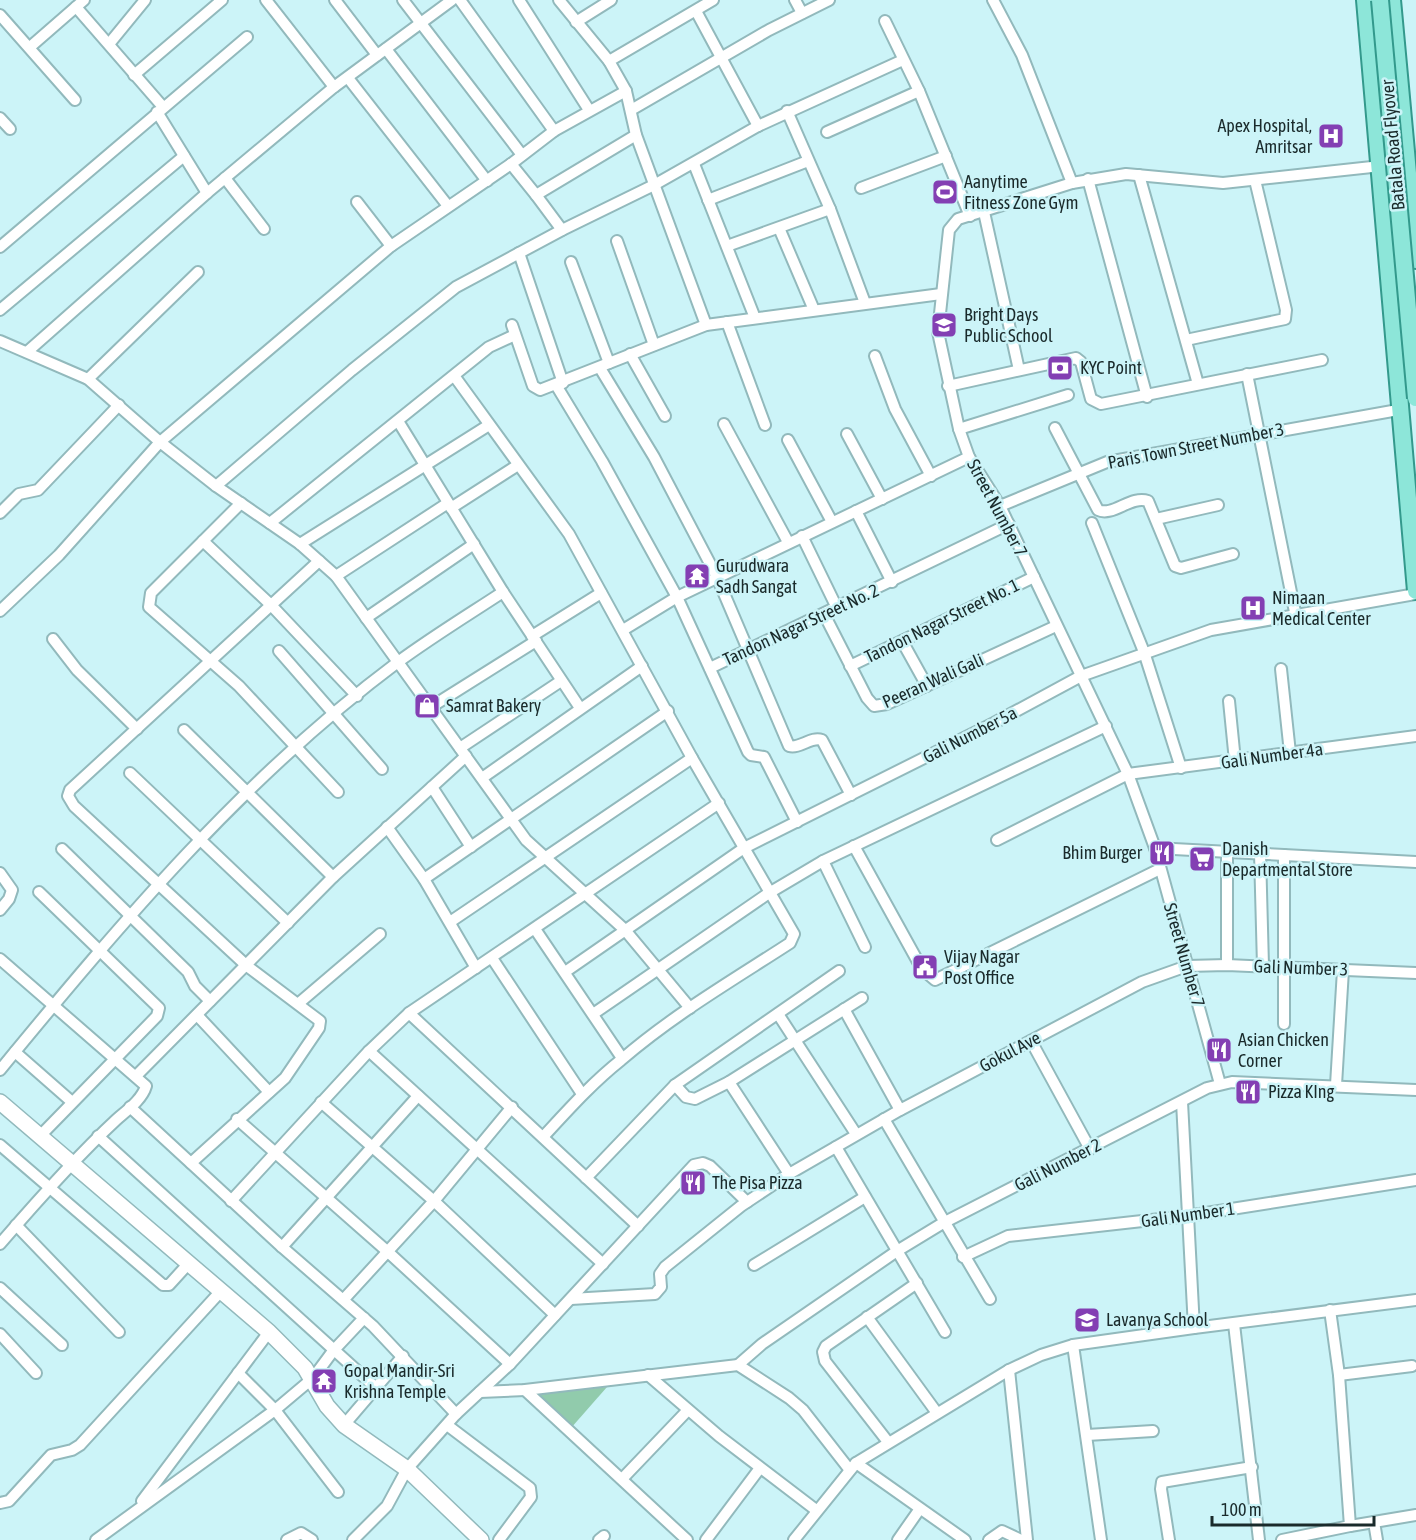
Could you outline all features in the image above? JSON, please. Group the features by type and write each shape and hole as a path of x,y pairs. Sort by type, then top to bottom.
{"main road":[{"path":"1365,0 1381,166 1398,410 1416,593"},
{"name":"Batala Road Flyover","path":"1380,0 1416,398"},
{"path":"1392,0 1409,117 1416,260"}],"street":[{"path":"109,44 145,0"},
{"path":"134,75 222,0"},
{"path":"266,0 334,87"},
{"path":"335,0 487,181"},
{"path":"403,0 423,23 522,155"},
{"path":"27,352 207,193 334,87 452,0"},
{"path":"460,0 554,131"},
{"path":"519,0 589,110"},
{"path":"559,0 609,61 626,90 636,135 706,325"},
{"path":"576,22 611,0"},
{"path":"609,61 712,0"},
{"path":"795,0 802,13"},
{"path":"631,110 720,58 829,0"},
{"path":"993,0 1022,55 1072,183"},
{"path":"30,47 80,4 160,110 207,193"},
{"path":"696,10 758,126"},
{"path":"0,15 75,100"},
{"path":"885,21 919,91 970,216"},
{"path":"0,247 247,37"},
{"path":"216,486 438,300 519,253 654,186 787,111 903,60"},
{"path":"348,78 448,206"},
{"path":"0,611 59,555 160,442 391,246 487,181 554,131 626,90"},
{"path":"827,132 919,91"},
{"path":"787,111 830,209 865,303"},
{"path":"1376,119 1409,117"},
{"path":"0,118 10,129"},
{"path":"536,195 636,135"},
{"path":"0,310 184,156"},
{"path":"861,188 946,156"},
{"path":"708,200 808,161"},
{"path":"511,164 562,230"},
{"path":"694,164 755,318"},
{"name":"Street Number 7","path":"1220,1084 1155,848 1128,774 1000,506 969,457 959,429 938,332 951,225 958,219 1088,179 1126,174 1223,183 1381,166"},
{"path":"1139,175 1198,384"},
{"path":"225,178 264,229"},
{"path":"1088,179 1147,397"},
{"path":"1186,340 1285,319 1286,310 1260,179"},
{"path":"357,202 391,246"},
{"path":"727,246 830,209"},
{"path":"984,212 1019,370"},
{"path":"779,228 814,310"},
{"path":"617,241 654,345"},
{"path":"519,253 559,384 677,597 748,752 751,756 764,757 797,822"},
{"path":"571,262 605,365 717,577 789,746 794,747 816,738 822,740 851,795"},
{"path":"88,379 198,272"},
{"path":"270,523 489,347 514,330 533,386 540,390 706,325 941,294"},
{"path":"727,322 765,425"},
{"path":"0,341 88,379 160,442 216,486 300,544 336,576 482,778 510,821 545,860 587,893 625,930 690,1008"},
{"path":"630,354 664,416"},
{"path":"875,356 895,410 932,476"},
{"path":"948,386 1076,358 1081,362 1094,402 1101,404 1147,397 1198,384 1322,360"},
{"path":"1247,374 1296,617"},
{"path":"454,376 569,534 692,758 792,929 794,939 690,1008 622,1058 582,1094 543,1137"},
{"path":"959,429 1068,395"},
{"path":"0,513 4,501 19,494 38,490 118,405"},
{"name":"Paris Town Street Number 3","path":"1000,506 1107,462 1398,410"},
{"path":"398,421 503,592 580,708"},
{"path":"724,424 788,542"},
{"path":"300,544 489,425"},
{"path":"1054,428 1100,511 1145,500 1156,519 1175,566 1181,568 1233,554"},
{"path":"847,434 882,499"},
{"path":"788,440 832,522"},
{"path":"623,630 677,597 717,577 969,457"},
{"path":"336,576 518,465"},
{"path":"241,503 151,592 148,603 152,611 256,703 338,792"},
{"path":"1156,519 1218,505"},
{"path":"856,511 892,582"},
{"path":"1092,523 1144,652 1181,768"},
{"name":"Tandon Nagar Street No. 2","path":"710,668 1009,524"},
{"path":"802,536 837,608"},
{"path":"203,541 271,605 357,696"},
{"path":"366,618 474,544"},
{"path":"191,1163 293,1068 321,1024 318,1018 299,1003 247,966 74,806 68,796 70,790 319,561"},
{"name":"Tandon Nagar Street No. 1","path":"850,666 1034,577"},
{"path":"0,1070 128,915 247,792 334,714 398,662 503,592"},
{"path":"431,707 601,593"},
{"name":"Gali Number 5a","path":"565,972 744,848 1081,676 1212,630 1296,617 1416,593"},
{"name":"Peeran Wali Gali","path":"824,614 867,698 874,706 887,704 1056,626"},
{"path":"53,639 77,670 137,729"},
{"path":"902,641 927,686"},
{"path":"279,651 382,770"},
{"path":"482,778 642,666"},
{"path":"1281,669 1290,753"},
{"path":"136,1076 333,877 432,787 463,752 561,681"},
{"path":"1229,701 1235,761"},
{"path":"424,879 668,711"},
{"path":"593,1014 769,892 823,861 1106,726"},
{"path":"184,730 333,877"},
{"name":"Gali Number 4a","path":"1128,774 1416,736"},
{"path":"450,922 545,860 692,758"},
{"path":"130,773 288,923"},
{"path":"997,840 1128,774"},
{"path":"432,787 471,847"},
{"path":"231,1201 369,1051 409,1013 719,803"},
{"path":"387,827 424,879 476,968"},
{"path":"854,846 922,969 935,980 1160,869"},
{"path":"1155,848 1416,862"},
{"path":"62,849 188,972 195,986 210,1001"},
{"path":"1227,852 1227,965"},
{"path":"1260,854 1263,966"},
{"path":"1284,855 1284,1024"},
{"path":"823,861 866,947"},
{"path":"0,873 12,890 9,899 0,910"},
{"path":"39,892 159,1008 157,1016 40,1136"},
{"path":"535,929 622,1058"},
{"path":"299,1003 380,934"},
{"path":"492,958 582,1094"},
{"path":"0,959 146,1086 144,1092 130,1107 49,1186 0,1244"},
{"name":"Gali Number 3","path":"1187,966 1263,966 1416,973"},
{"name":"Gokul Ave","path":"570,1299 655,1294 661,1287 660,1274 664,1267 747,1203 789,1174 856,1134 1128,989 1187,966"},
{"path":"1336,1085 1343,970"},
{"path":"586,1178 675,1085 839,971"},
{"path":"675,1085 690,1099 729,1082 862,998"},
{"path":"844,1009 900,1110"},
{"path":"409,1013 638,1226"},
{"path":"778,1014 856,1134"},
{"path":"197,1016 269,1092"},
{"path":"1031,1041 1090,1149"},
{"path":"369,1051 603,1264"},
{"path":"15,1052 72,1102"},
{"path":"729,1082 789,1174"},
{"name":"Gali Number 2","path":"738,1365 762,1344 897,1251 944,1223 1207,1088 1220,1084 1336,1085 1416,1090"},
{"path":"282,1247 418,1096"},
{"path":"0,1102 73,1162 269,1332 313,1378 327,1406 344,1425 407,1469 481,1540"},
{"path":"321,1102 373,1145 555,1315"},
{"path":"1182,1102 1186,1216 1194,1328"},
{"path":"130,1107 282,1247 344,1299 403,1356 456,1414"},
{"path":"344,1299 434,1201 512,1107"},
{"path":"237,1119 388,1252 510,1364"},
{"path":"884,1119 963,1257 990,1299"},
{"path":"99,1136 375,1387"},
{"path":"0,1145 163,1285 169,1285 189,1263"},
{"path":"836,1147 945,1332"},
{"path":"353,1540 387,1506 407,1469 456,1414 510,1364 690,1168 698,1163 710,1166 747,1203"},
{"name":"Gali Number 1","path":"963,1257 1008,1236 1186,1216 1416,1180"},
{"path":"754,1264 865,1197"},
{"path":"16,1225 119,1332"},
{"path":"888,1442 824,1356 826,1346 917,1283"},
{"path":"0,1288 62,1345"},
{"path":"0,1503 9,1501 51,1455 72,1450 81,1445 222,1291"},
{"path":"794,1540 852,1466 1009,1370 1041,1354 1073,1346 1194,1328 1416,1300"},
{"path":"1330,1310 1339,1375 1350,1526"},
{"path":"867,1317 937,1413"},
{"path":"96,1540 134,1510 275,1410 313,1378 333,1350 364,1318"},
{"path":"1234,1324 1259,1540"},
{"path":"134,1510 269,1332"},
{"path":"0,1334 36,1373"},
{"path":"1073,1346 1101,1540"},
{"path":"344,1425 403,1356"},
{"path":"480,1392 525,1390 738,1365 789,1398 803,1410 852,1466 965,1540"},
{"path":"1339,1375 1412,1366"},
{"path":"1009,1370 1027,1540"},
{"path":"238,1373 275,1410 338,1492"},
{"path":"648,1375 760,1468 816,1510"},
{"path":"525,1390 687,1540"},
{"path":"622,1479 688,1410"},
{"path":"447,1425 530,1488 531,1497 499,1540"},
{"path":"1087,1435 1153,1431"},
{"path":"1169,1540 1161,1489 1162,1482 1252,1467"},
{"path":"706,1540 760,1468"},
{"path":"898,1540 919,1510"},
{"path":"1282,1540 1416,1515"},
{"path":"1374,1522 1377,1540"},
{"path":"989,1540 1002,1531 1021,1540"},
{"path":"287,1540 301,1533 312,1540"}],"green space":[{"path":"607,1387 571,1428 536,1394"}],"place":[{"name":"Apex Hospital, Amritsar","path":"1331,136"},
{"name":"Aanytime Fitness Zone Gym","path":"945,192"},
{"name":"Bright Days Public School","path":"944,325"},
{"name":"KYC Point","path":"1060,368"},
{"name":"Gurudwara Sadh Sangat","path":"697,576"},
{"name":"Nimaan Medical Center","path":"1253,608"},
{"name":"Samrat Bakery","path":"427,706"},
{"name":"Bhim Burger","path":"1162,853"},
{"name":"Danish Departmental Store","path":"1202,859"},
{"name":"Vijay Nagar Post Office","path":"925,967"},
{"name":"Asian Chicken Corner","path":"1219,1050"},
{"name":"Pizza KIng","path":"1248,1092"},
{"name":"The Pisa Pizza","path":"693,1183"},
{"name":"Lavanya School","path":"1087,1320"},
{"name":"Gopal Mandir-Sri Krishna Temple","path":"324,1381"}]}
